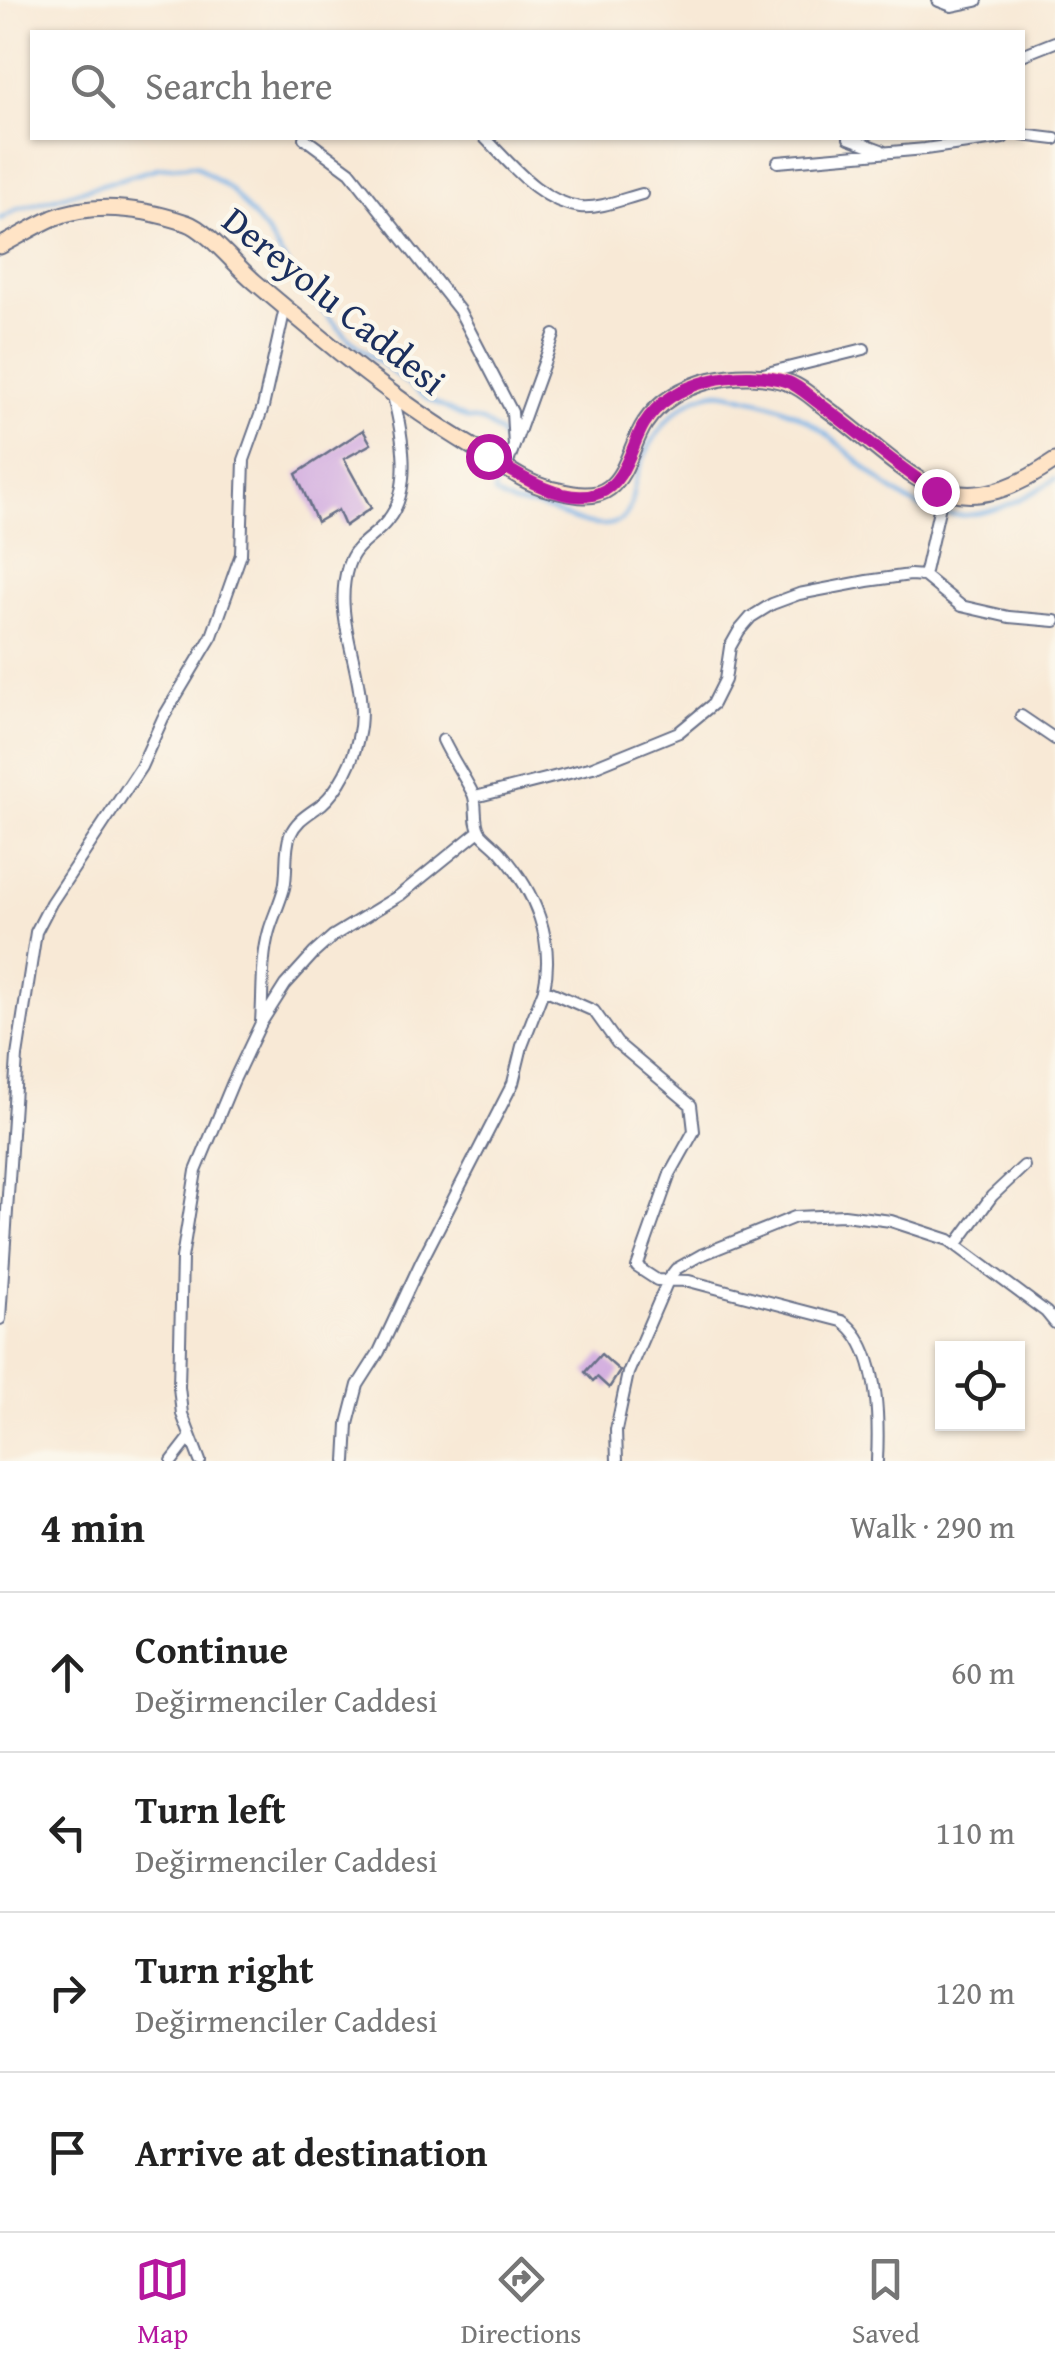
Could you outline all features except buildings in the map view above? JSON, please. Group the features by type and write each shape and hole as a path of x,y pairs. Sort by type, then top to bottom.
{"main road":[{"name":"Dereyolu Caddesi","path":"0,246 56,217 104,207 192,224 392,396 533,485 574,494 596,495 608,488 620,476 646,420 667,401 687,388 716,378 753,377"},
{"path":"753,377 790,383 941,499 996,489 1055,461"}],"street":[{"path":"938,0 952,5 976,0"},
{"path":"1025,53 1055,42"},
{"path":"1025,135 1055,140"},
{"path":"307,140 350,172 459,310 512,412 514,446"},
{"path":"487,140 536,188 579,207 642,194"},
{"path":"854,140 886,152"},
{"path":"778,162 986,140"},
{"path":"0,1319 17,1056 36,932 141,767 163,718 212,636 241,554 244,460 263,406 286,308"},
{"path":"506,468 554,335"},
{"path":"753,377 864,349"},
{"path":"261,1023 267,934 285,886 290,836 303,816 335,788 358,741 362,703 343,610 344,584 358,546 389,520 397,502 402,450 392,396"},
{"path":"924,576 941,499"},
{"path":"475,797 593,767 679,732 712,704 725,680 730,646 739,631 772,604 799,594 867,581 924,576 961,606 1055,621"},
{"path":"1021,716 1055,740"},
{"path":"346,1461 348,1424 358,1385 380,1352 421,1262 513,1083 549,969 548,943 538,913 512,868 480,831 475,797 443,740"},
{"path":"200,1461 189,1439 179,1387 182,1258 190,1197 196,1171 261,1023 285,985 333,936 400,895 480,831"},
{"path":"544,989 594,1012 617,1044 692,1105 694,1131 670,1174 638,1267 656,1280 669,1278 842,1320 855,1330 869,1358 878,1429 877,1461"},
{"path":"956,1245 992,1196 1024,1166"},
{"path":"617,1461 616,1430 628,1373 669,1278 676,1269 702,1255 795,1217 816,1214 891,1221 949,1240 1046,1312 1055,1323"},
{"path":"172,1461 189,1439"}],"waterway":[{"path":"0,219 18,209 158,168 195,165 231,190 267,233 303,289 349,339 427,399 467,419 482,421 499,433 505,446 502,458"},
{"path":"499,472 494,493 509,502 592,524 617,522 627,514 642,462 666,422 689,402 718,392 792,412 828,435 889,488 920,507 956,515 1000,508 1055,479"}],"route":[{"path":"488,456 533,485 596,495 620,476 646,420 667,401 687,388 716,378 753,377 790,383 936,491"}]}
